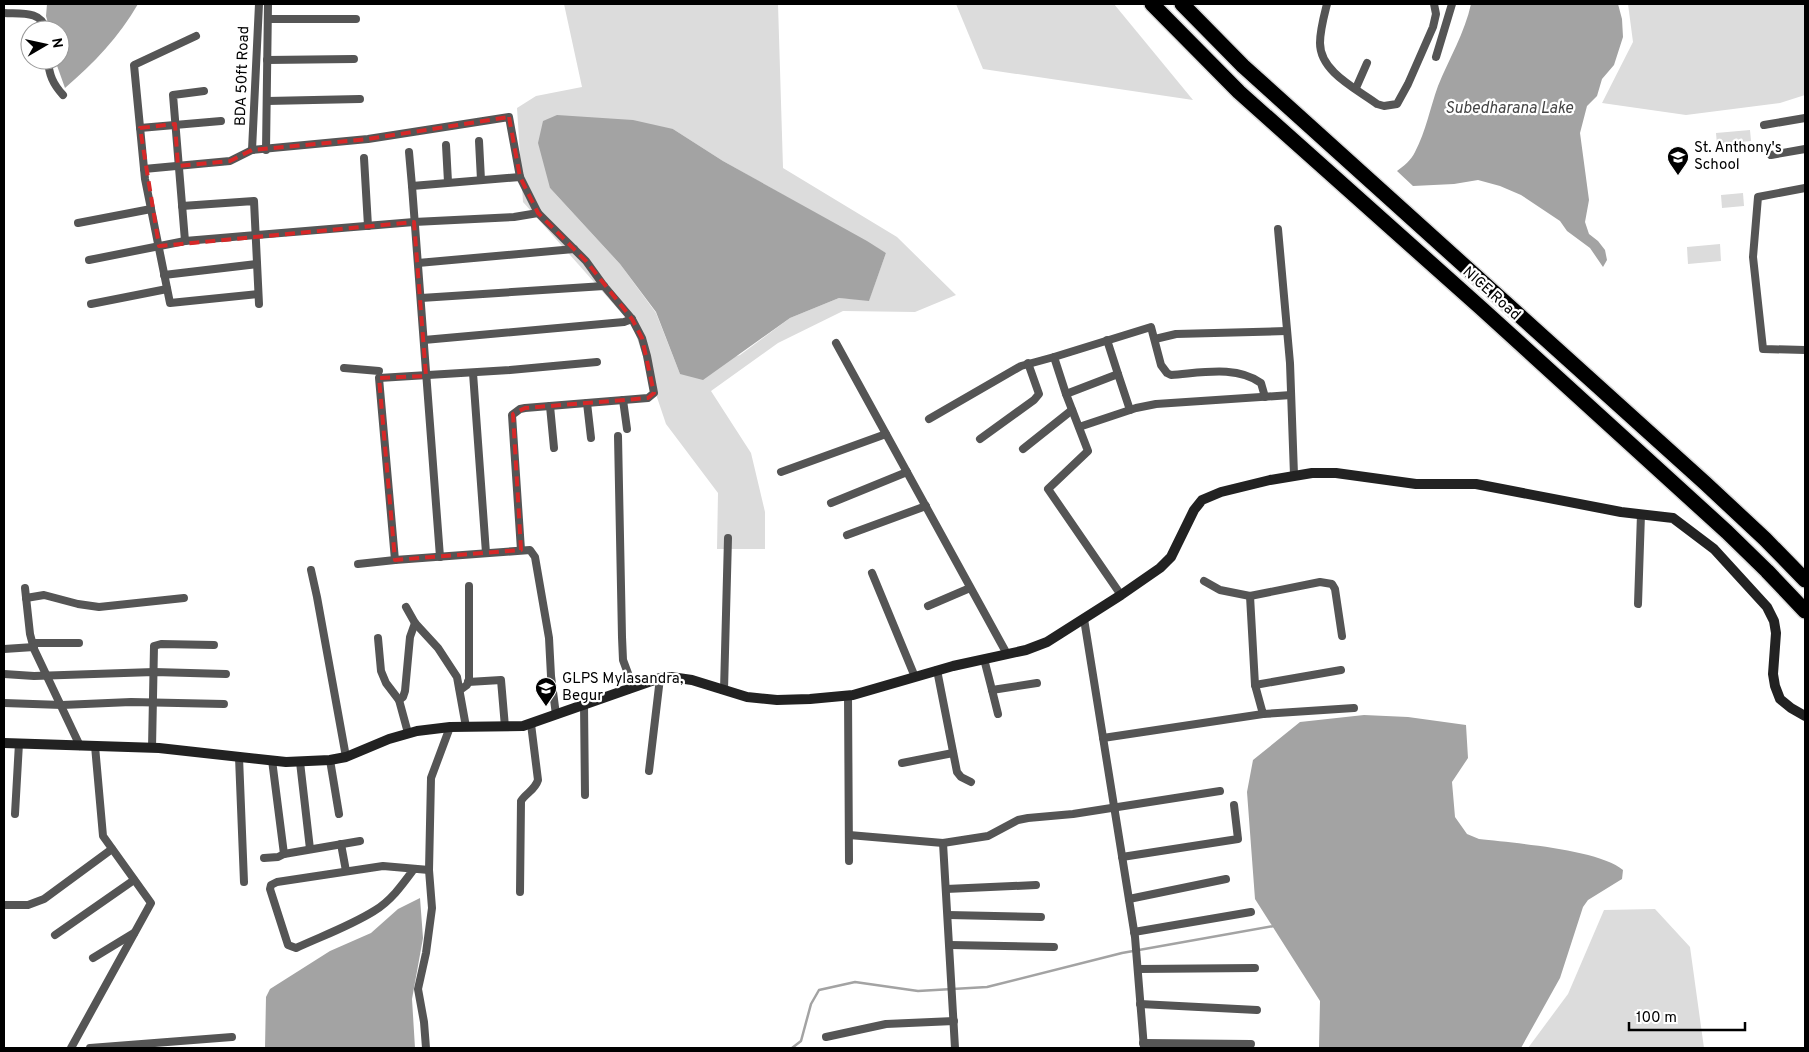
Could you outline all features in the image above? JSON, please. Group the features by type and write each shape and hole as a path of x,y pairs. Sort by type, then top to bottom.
{"highway":[{"name":"NICE Road","path":"1152,4 1239,92 1482,308 1726,532 1805,611"},
{"name":"NICE Road","path":"1182,4 1243,66 1705,483 1805,580"}],"street":[{"name":"BDA 50ft Road","path":"252,150 259,4"},
{"name":"BDA 50ft Road","path":"266,150 268,4"},
{"path":"1327,4 1320,43 1322,54 1331,69 1377,104 1384,106 1398,104 1433,26 1439,4"},
{"path":"1434,4 1436,14"},
{"path":"1436,57 1452,4"},
{"path":"4,13 37,16 42,20"},
{"path":"268,19 356,19"},
{"path":"196,36 134,65 144,169 170,303 258,294"},
{"path":"267,60 354,59"},
{"path":"1356,88 1367,62"},
{"path":"49,70 55,87 63,95"},
{"path":"185,241 174,95 204,91"},
{"path":"267,101 360,99"},
{"path":"144,169 230,161 252,150 368,139 509,117 520,177 538,212 586,262 632,319 642,338 654,394 648,398 520,409 512,415 521,550"},
{"path":"1764,125 1805,118"},
{"path":"140,128 221,121"},
{"path":"479,141 481,180"},
{"path":"446,145 448,182"},
{"path":"1771,155 1805,149"},
{"path":"409,152 440,557"},
{"path":"364,158 368,226"},
{"path":"412,186 520,177"},
{"path":"1805,188 1758,197 1753,257 1763,349 1805,350"},
{"path":"182,206 254,200 259,304"},
{"path":"78,223 151,209"},
{"path":"89,260 185,241 414,222 514,217 538,212"},
{"path":"1278,229 1290,363 1294,475"},
{"path":"418,263 574,249"},
{"path":"164,275 257,264"},
{"path":"421,298 604,286"},
{"path":"91,304 167,288"},
{"path":"424,340 624,322 632,319"},
{"path":"929,419 1028,363 1054,357 1151,327 1161,365 1167,373 1172,375 1235,372 1247,375 1261,383 1265,397"},
{"path":"1155,339 1176,334 1286,331"},
{"path":"1107,340 1130,410"},
{"path":"836,343 1007,654"},
{"path":"1054,357 1088,451 1048,489 1121,595"},
{"path":"395,560 379,378 597,362"},
{"path":"980,439 1034,400 1039,394 1038,386 1028,363"},
{"path":"344,368 379,371"},
{"path":"473,372 486,553"},
{"path":"1066,394 1118,374"},
{"path":"1078,427 1130,410 1156,404 1291,395"},
{"path":"623,400 627,429"},
{"path":"587,403 591,438"},
{"path":"550,406 554,448"},
{"path":"1023,448 1072,410"},
{"path":"781,472 886,434"},
{"path":"618,436 623,660 633,687"},
{"path":"831,503 907,472"},
{"path":"4,743 152,748 300,762 346,757 389,739 450,727 523,726 660,678 671,677 692,680 747,697 777,700 848,695 937,670 1026,650 1047,642 1160,568 1171,557 1194,510 1202,500 1229,490 1294,475 1312,473 1336,473 1416,484 1476,484 1621,512 1674,518 1714,549 1767,607 1774,621 1776,633 1773,674 1775,686 1780,699 1805,716"},
{"path":"847,536 926,506"},
{"path":"1638,604 1641,514"},
{"path":"724,690 728,538"},
{"path":"358,564 530,550 535,557 549,638 556,715"},
{"path":"310,570 318,597 346,757"},
{"path":"872,573 915,677"},
{"path":"1204,581 1220,590 1250,596 1320,582 1332,584 1335,589 1342,636"},
{"path":"460,690 467,685 470,671 469,586"},
{"path":"24,588 33,645 45,675 62,705 80,746"},
{"path":"928,606 970,588"},
{"path":"26,598 44,595 78,604 99,607 184,598"},
{"path":"1250,596 1255,685 1263,714"},
{"path":"406,607 415,623 450,664 457,678 466,727"},
{"path":"1084,618 1136,945 1144,1046 1251,1044"},
{"path":"399,700 403,697 405,691 410,637 415,623"},
{"path":"378,638 381,671 386,683 399,700 408,734"},
{"path":"4,649 33,645 79,643"},
{"path":"152,748 154,646 157,644 214,645"},
{"path":"984,659 998,714"},
{"path":"937,670 957,772 972,782"},
{"path":"1255,685 1341,670"},
{"path":"4,674 45,675 154,672 226,674"},
{"path":"649,771 660,678"},
{"path":"468,682 501,680 505,726"},
{"path":"992,690 1037,683"},
{"path":"848,695 849,860"},
{"path":"4,703 62,705 132,702 153,704 224,704"},
{"path":"584,704 585,795"},
{"path":"1103,738 1263,714 1354,708"},
{"path":"520,892 521,801 524,796 536,787 538,780 531,724"},
{"path":"426,1048 424,1022 418,989 426,953 432,908 428,870 431,778 450,727"},
{"path":"15,814 19,743"},
{"path":"71,1048 150,904 103,836 95,746"},
{"path":"902,763 953,753"},
{"path":"239,756 244,882"},
{"path":"272,760 284,854"},
{"path":"330,760 339,814"},
{"path":"300,762 310,849"},
{"path":"849,835 943,843 988,836 1018,820 1028,818 1073,814 1220,791"},
{"path":"1122,857 1238,839 1234,805"},
{"path":"264,858 278,857 284,854 360,840"},
{"path":"943,843 955,1048"},
{"path":"341,844 346,872"},
{"path":"4,905 28,905 44,899 112,850"},
{"path":"414,868 393,896 375,911 349,925 296,948 288,945 271,895 271,885 283,881 383,866 414,868 428,870"},
{"path":"1129,899 1226,879"},
{"path":"55,935 134,880"},
{"path":"946,889 1036,886"},
{"path":"1134,932 1251,912"},
{"path":"948,915 1041,917"},
{"path":"93,958 134,933"},
{"path":"950,945 1054,947"},
{"path":"1138,970 1255,968"},
{"path":"1140,1004 1257,1010"},
{"path":"826,1037 886,1024 954,1021"},
{"path":"90,1048 232,1037"}],"highlighted area":[{"path":"509,117 520,177 538,213 586,261 632,319 642,338 654,393 648,398 525,408 513,414 521,550 395,560 379,378 426,376 414,222 159,246 140,128 175,124 178,166 230,161 252,150 368,139"}],"shaded area":[{"path":"564,4 778,4 783,168 897,237 956,295 915,312 843,311 778,343 711,391 751,453 765,512 765,549 717,549 718,493 666,424 633,326 523,202 517,108 536,96 582,87","holes":["673,129 723,161 886,253 869,300 839,298 790,318 740,355 680,374 656,313 620,264 550,188"]},
{"path":"956,4 1114,4 1193,100 983,69"},
{"path":"1628,4 1805,4 1805,95 1780,103 1686,115 1602,103 1633,42"},
{"path":"1750,130 1751,141 1717,144 1716,133"},
{"path":"1743,193 1744,206 1722,208 1721,195"},
{"path":"1720,244 1721,261 1688,264 1687,247"},
{"path":"1655,909 1690,947 1704,1048 1528,1048 1568,994 1604,910"}],"water":[{"path":"47,4 138,4 123,28 105,49 65,88 59,70 70,70 70,20 47,20"},
{"name":"Subedharana Lake","path":"1471,4 1618,4 1622,19 1623,37 1614,65 1602,79 1597,96 1587,106 1580,133 1589,200 1585,222 1589,234 1605,250 1607,260 1603,267 1590,248 1567,231 1560,221 1521,195 1500,186 1478,180 1454,184 1413,186 1397,171 1411,158 1419,144 1438,86 1461,35"},
{"path":"557,115 633,120 673,129 723,161 867,241 886,253 869,301 839,298 790,318 703,380 680,374 656,312 620,264 550,188 538,143 543,121"},
{"path":"1364,715 1408,717 1466,725 1468,758 1452,782 1455,817 1467,834 1479,839 1576,852 1611,863 1623,870 1622,879 1588,900 1583,907 1560,978 1521,1048 1319,1048 1320,1001 1255,899 1247,792 1253,760 1300,722"},
{"path":"420,898 423,938 412,999 415,1048 265,1048 266,997 270,989 330,951 371,933 398,909"}],"waterway":[{"path":"792,1048 801,1041 811,1004 819,990 855,982 918,991 987,987 1122,953 1274,926"}],"place":[{"name":"St. Anthony's School","path":"1678,176"},
{"name":"GLPS Mylasandra, Begur","path":"546,707"}]}
